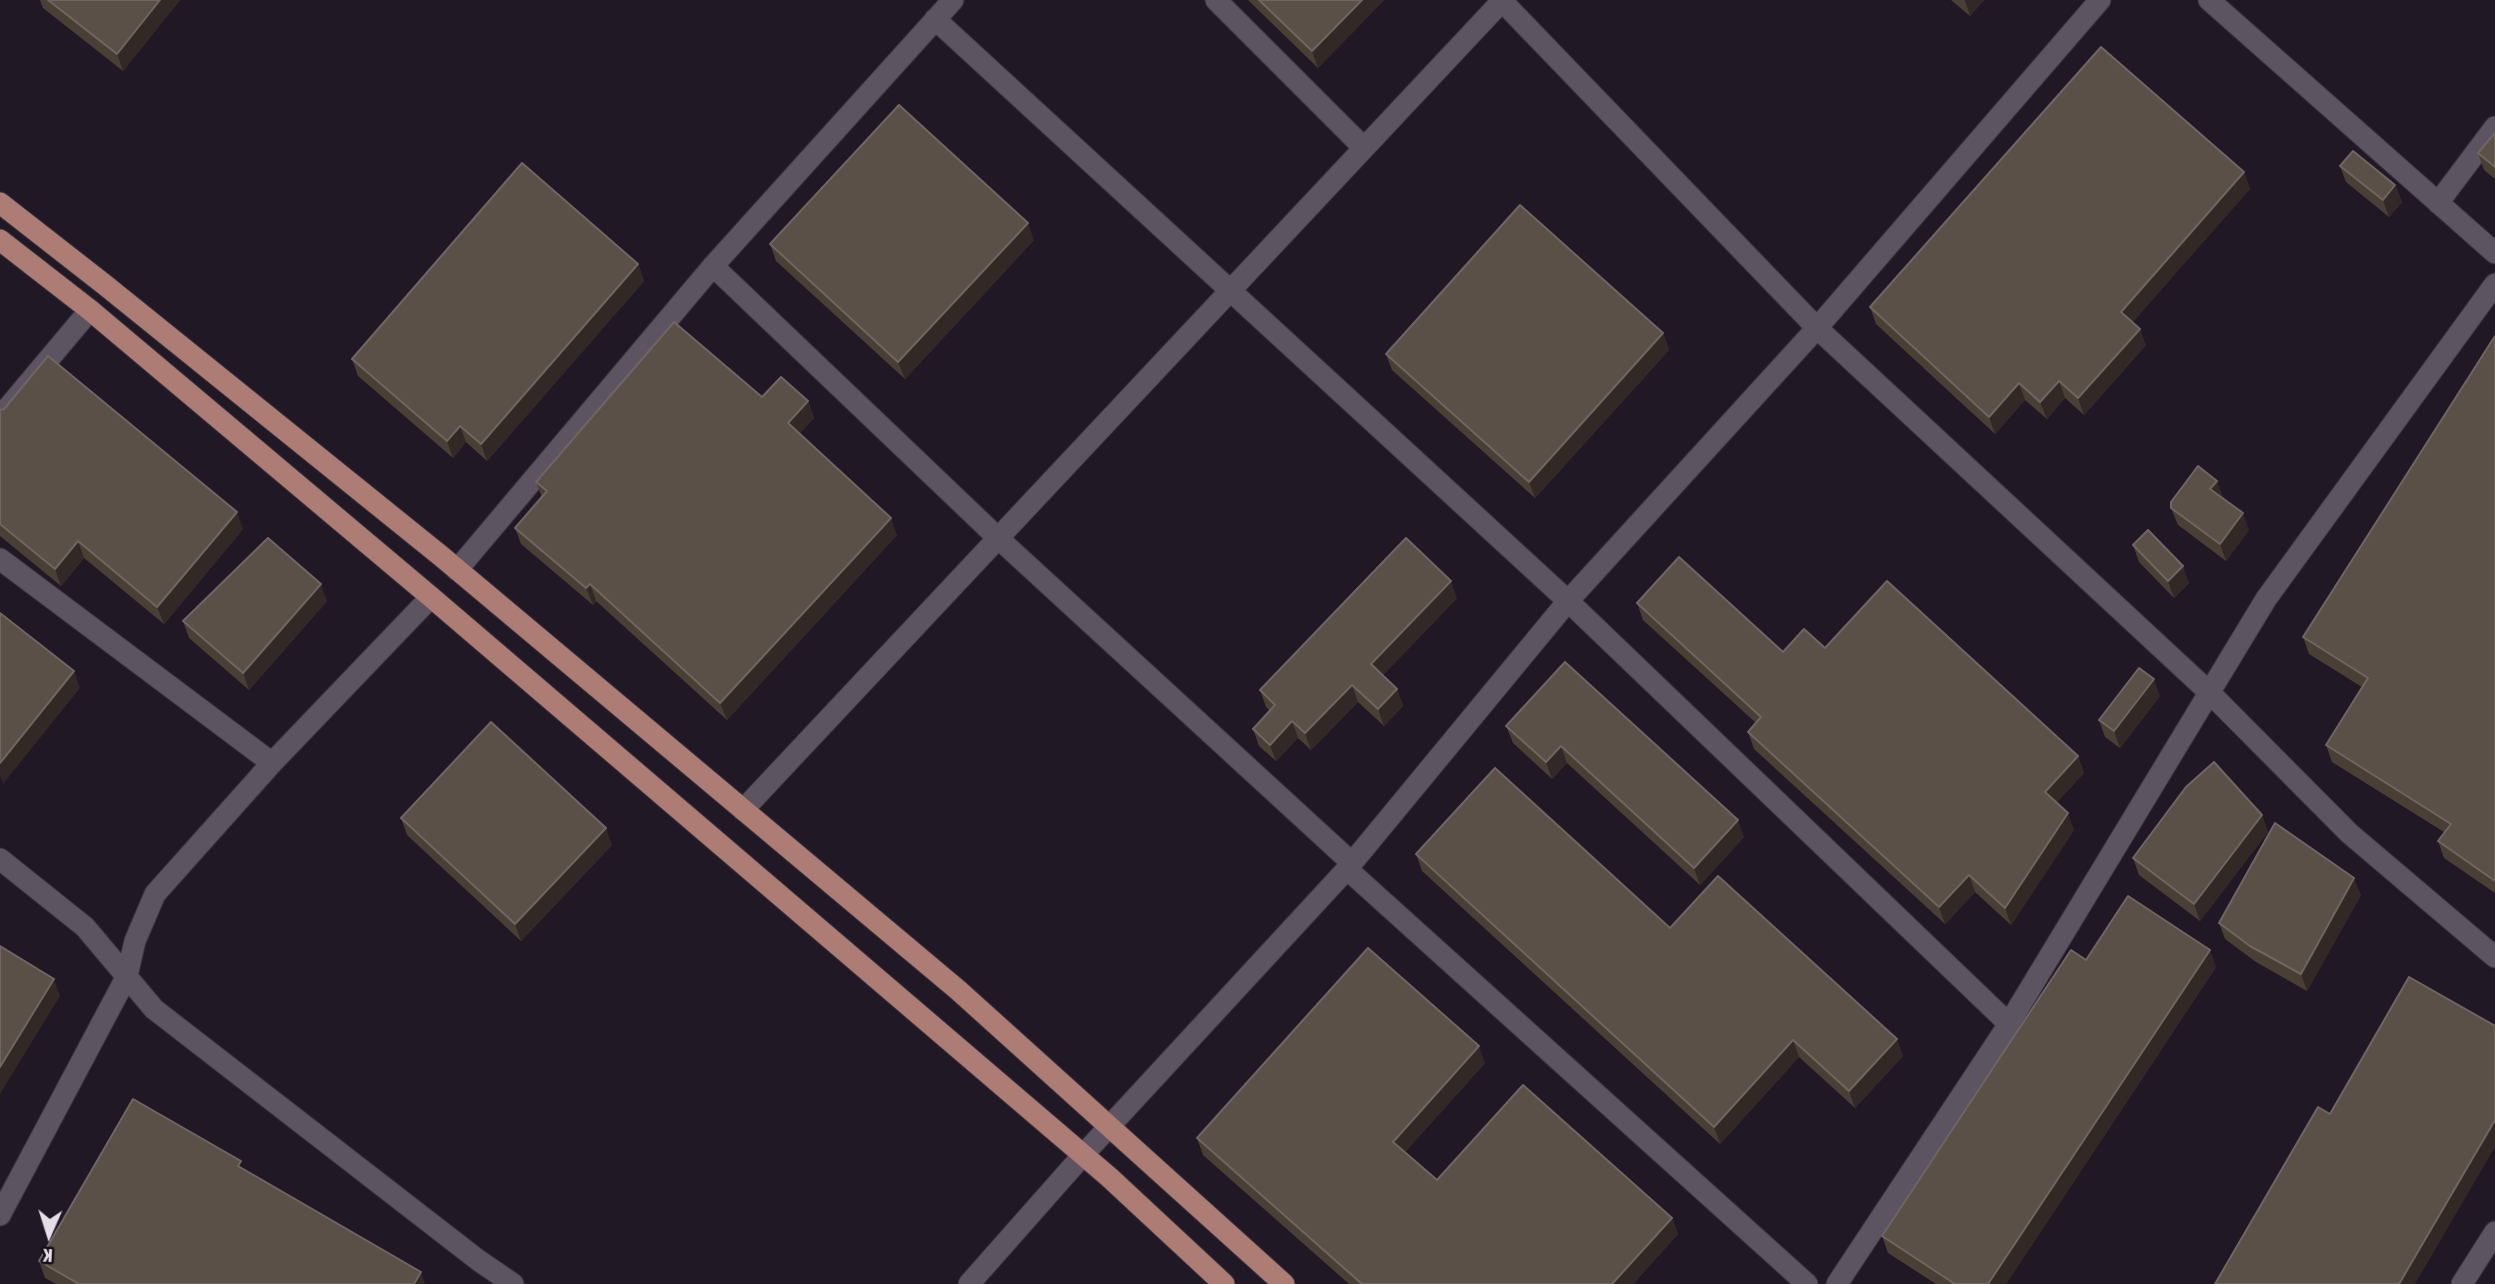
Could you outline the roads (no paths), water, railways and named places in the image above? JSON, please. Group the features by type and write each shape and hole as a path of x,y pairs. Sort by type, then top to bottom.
{"main road":[{"path":"0,203 457,570 958,990 1284,1284"},
{"path":"0,240 90,310 431,597 1083,1155 1224,1284"}],"street":[{"path":"457,570 713,267 953,0"},
{"path":"1216,0 1364,148"},
{"path":"743,810 1502,0 1817,328 2210,693 2349,833 2495,957"},
{"path":"969,1284 1083,1155 1350,866 1568,601 1817,328 2100,0"},
{"path":"2209,0 2495,253"},
{"path":"935,19 1568,601 2009,1024"},
{"path":"2438,203 2495,127"},
{"path":"713,267 998,538 1350,866 1807,1284"},
{"path":"1837,1284 2009,1024 2266,599 2495,284"},
{"path":"0,417 90,310"},
{"path":"0,559 272,763"},
{"path":"0,1215 127,976 135,941 155,894 272,763 431,597"},
{"path":"0,859 85,927 154,1009 478,1260 513,1284"},
{"path":"2462,1284 2495,1232"}]}
